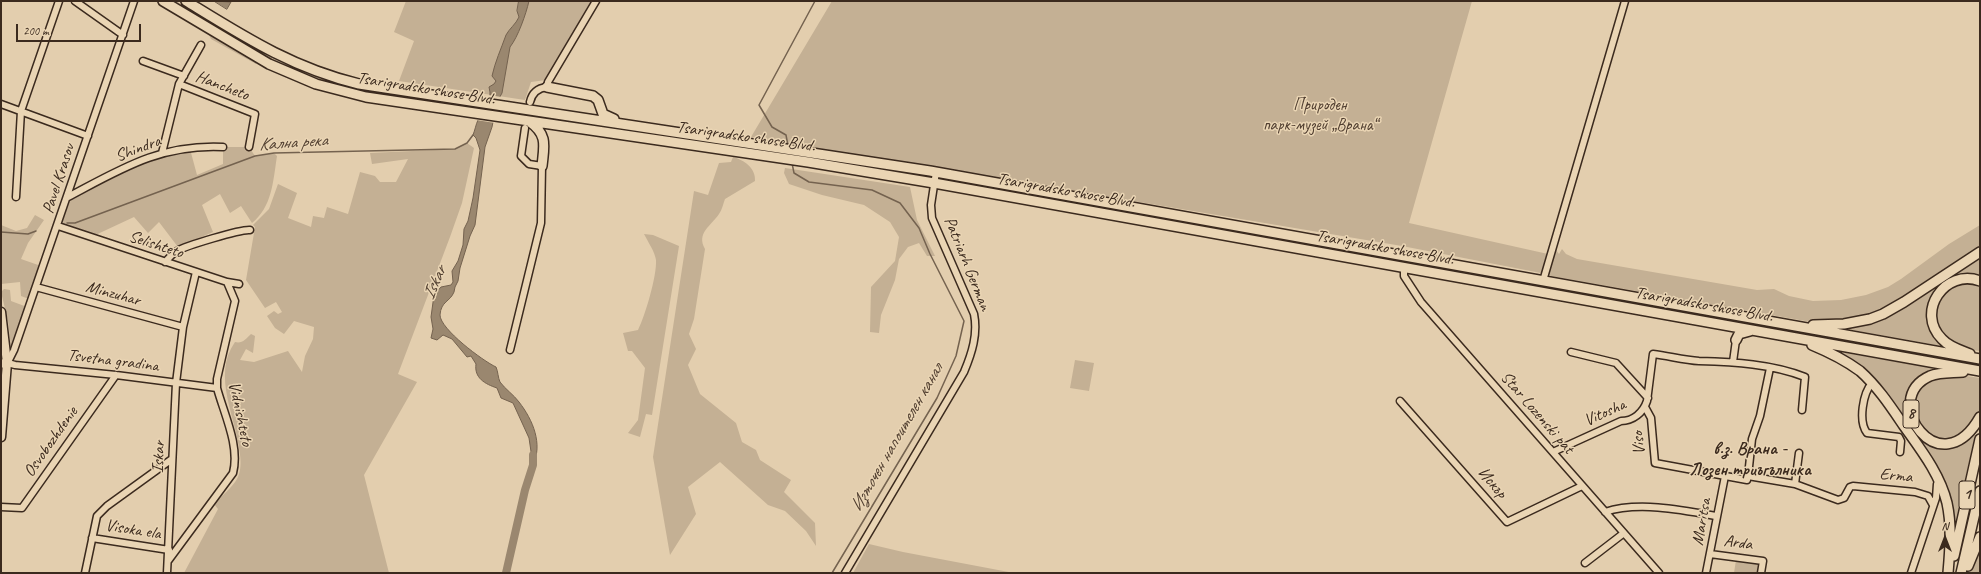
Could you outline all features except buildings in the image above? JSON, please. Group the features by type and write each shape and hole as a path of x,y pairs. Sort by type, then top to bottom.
{"highway":[{"name":"Tsarigradsko shose Blvd.","path":"163,1 256,57 304,80 366,96 511,118 527,124 563,126 808,162 934,183 1980,372"},
{"name":"Tsarigradsko shose Blvd.","path":"186,1 273,53 319,72 364,85 807,151 936,172 1980,359"},
{"path":"547,87 593,96 598,100 600,108 607,117 637,126"},
{"path":"568,115 592,114 600,108"},
{"path":"527,124 540,130 544,141 542,166"},
{"path":"544,141 551,131 563,126"},
{"path":"1780,324 1833,325 1870,319 1904,302 1980,252"},
{"path":"1980,281 1963,279 1948,284 1937,296 1931,313 1934,327 1942,340 1950,346 1980,359"},
{"path":"1724,325 1734,333 1736,340"},
{"path":"1736,340 1739,334 1753,330"},
{"path":"1790,337 1835,355 1854,367 1872,383 1922,452 1940,482 1950,520 1950,573"},
{"name":"8","path":"1980,372 1944,373 1928,377 1923,380 1914,392 1910,410 1913,421 1918,430 1927,438 1940,443 1955,442 1965,438 1973,429 1980,417"},
{"name":"1","path":"1950,573 1980,438"},
{"name":"1","path":"1961,573 1980,491"},
{"path":"1965,573 1980,538"}],"main road":[{"path":"1,312 3,363 1,437"}],"street":[{"path":"16,197 21,111 59,1"},
{"path":"75,1 124,35"},
{"name":"Pavel Krasov","path":"3,363 14,350 124,35 134,1"},
{"path":"530,102 534,92 547,87 548,82 596,1"},
{"path":"1543,281 1625,1"},
{"path":"162,153 179,84 201,45"},
{"name":"Hancheto","path":"143,61 184,76"},
{"name":"Hancheto","path":"179,84 255,114 249,147"},
{"path":"1,104 88,136"},
{"path":"510,350 541,223 542,166 529,164 522,156 527,124"},
{"name":"Shindra","path":"68,197 135,162 162,153 190,148 223,147"},
{"name":"Patriarh German","path":"845,573 964,372 975,340 976,322 974,314 932,218 931,205 936,172"},
{"name":"Selishteto","path":"58,226 227,282 239,284"},
{"path":"166,262 179,250 244,229 250,230"},
{"name":"Star Lozenski pat","path":"1404,267 1404,276 1421,302 1659,573"},
{"name":"Iskar","path":"167,573 176,383 183,327 196,272"},
{"name":"Vidnishteto","path":"168,561 233,474 235,461 234,449 217,388 217,379 235,300 227,282"},
{"name":"Minzuhar","path":"36,287 183,327"},
{"path":"1733,362 1736,340"},
{"path":"1571,352 1616,364 1648,398"},
{"path":"1645,407 1648,398 1653,354 1692,360 1733,362 1770,368 1805,377 1802,410"},
{"name":"Tsvetna gradina","path":"3,363 217,388"},
{"path":"1770,368 1760,416 1752,439 1748,476 1795,484 1799,454"},
{"name":"Osvobozhdenie","path":"1,507 22,508 116,375"},
{"path":"1872,383 1865,396 1863,415 1864,429 1867,433 1898,438 1901,441 1900,452"},
{"name":"Искър","path":"1400,401 1507,522 1582,486"},
{"name":"Vitosha","path":"1553,452 1621,421 1633,419 1645,407"},
{"name":"Viso","path":"1645,407 1651,418 1655,463 1748,480 1748,476"},
{"path":"85,573 97,516 107,506 172,459"},
{"name":"Maritsa","path":"1706,573 1725,476"},
{"path":"1911,573 1936,498 1937,484 1940,482"},
{"name":"Erma","path":"1795,484 1838,500 1844,498 1850,487 1853,486 1915,492 1928,496 1933,505"},
{"path":"1605,512 1619,508 1661,508 1716,516"},
{"path":"1585,564 1624,532"},
{"name":"Visoka ela","path":"92,538 169,550"},
{"name":"Arda","path":"1710,554 1763,561 1761,573"}],"green space":[{"path":"172,1 176,1 283,63 302,71 321,78 345,84 419,97 419,101 342,87 285,67"},
{"path":"406,1 591,1 546,80 531,82 525,100 399,81 414,41 394,32"},
{"name":"Природен парк-музей „Врана“","path":"832,1 1472,1 1409,223 1548,254 1541,273 1402,246 751,137"},
{"path":"209,35 256,63 256,64 211,39"},
{"path":"557,118 928,175 882,170 556,121"},
{"path":"467,143 474,148 462,203 398,374 417,382 364,475 389,573 184,573 218,509 214,504 232,486 239,473 241,461 238,441 225,383 225,369 228,355 235,342 242,342 251,334 255,336 253,353 246,349 240,360 254,362 288,351 302,372 305,356 313,339 314,327 294,321 284,334 275,328 267,316 274,311 278,314 282,312 276,302 265,308 246,280 255,227 253,225 269,209 278,184 297,193 288,218 311,227 313,216 324,218 327,207 348,214 360,172 375,176 380,182 396,182 408,159 372,164 370,153 455,149"},
{"path":"223,147 249,147 255,156 274,153 277,156 273,184 268,202 259,217 252,223 241,206 230,213 220,194 202,205 213,232 178,247 159,222 148,233 134,217 89,238 58,226 68,197 135,162 190,149 197,175 223,164"},
{"path":"733,157 745,162 751,168 754,172 755,181 725,199 722,209 703,234 702,238 705,249 694,319 689,334 696,349 688,365 700,394 736,423 742,442 756,450 760,460 791,480 784,492 815,523 816,546 806,531 785,511 768,505 720,462 688,487 696,514 670,555 653,457 694,191 708,195 719,163 731,162"},
{"path":"785,168 910,187 917,220 935,256 927,256 919,243 908,247 899,259 895,280 881,315 879,333 870,332 871,287 895,261 899,237 890,222 864,205 822,195 789,184 784,173"},
{"path":"957,181 1024,191 1401,259 1401,261 1396,262 955,182"},
{"path":"35,215 44,220 28,243 21,259 41,266 29,299 21,296 20,282 1,284 1,225 16,231 27,228"},
{"path":"1980,225 1980,249 1897,303 1861,319 1811,322 1551,276 1548,273 1556,250 1559,254 1562,249 1566,254 1577,259 1757,290 1774,289 1789,296 1813,301 1841,300 1866,295 1888,287 1949,244"},
{"path":"644,234 653,235 679,246 652,415 646,414 640,437 628,433 638,420 645,368 632,351 628,351 623,333 638,330 647,306 655,276 656,260 653,250"},
{"path":"1980,256 1980,278 1973,276 1932,298 1942,346 1841,328 1861,323"},
{"path":"1405,260 1769,326 1769,329 1402,263"},
{"path":"1961,281 1980,284 1980,351 1965,348 1950,342 1939,332 1935,325 1934,314 1941,293"},
{"path":"4,289 10,290 11,301 27,307 11,347 8,321 1,292"},
{"path":"1773,326 1811,333 1812,335 1810,336 1771,330"},
{"path":"1830,336 1966,361 1967,363 1965,364 1829,340"},
{"path":"1840,352 1938,369 1922,378 1910,420 1915,431 1923,439 1966,440 1976,431 1953,532 1951,508 1895,408"},
{"path":"1075,360 1094,363 1089,391 1070,388"},
{"path":"1960,375 1980,378 1980,409 1978,416 1956,439 1938,440 1918,426 1915,411 1916,396 1929,379"},
{"path":"869,544 903,552 1014,573 853,573"},
{"path":"1980,544 1980,573 1970,573"},
{"path":"1736,560 1760,564 1759,573 1734,573"}],"shaded area":[{"path":"214,1 231,2 227,9"},
{"path":"519,1 529,1 521,25 510,47 502,93 497,102 492,127 485,147 475,225 470,236 454,292 442,307 440,315 442,321 454,336 473,352 496,367 500,382 517,399 524,409 532,424 537,441 536,457 533,465 529,438 513,403 501,398 497,388 488,385 481,380 477,373 476,364 471,356 467,357 452,339 443,335 437,340 431,338 433,329 431,317 434,295 441,287 451,285 453,282 452,271 458,261 463,245 464,229 468,221 473,198 480,150 476,138 473,135 478,120 489,101 489,87 496,81 492,76 506,35 519,17 517,11"}],"pier":[{"path":"488,95 502,97 495,123 476,120 486,106"}],"waterway":[{"name":"Източен напоителен канал","path":"788,146 786,135 772,127 759,105 815,1"},
{"name":"Кална река","path":"67,223 75,223 255,156 274,153 455,149 467,143 473,135"},
{"name":"Източен напоителен канал","path":"792,163 794,173 809,182 872,190 900,203 919,228 930,254 964,321 956,356 937,398 832,573"},
{"name":"Кална река","path":"1,232 28,234 36,231"},
{"name":"Iskar","path":"506,573 525,490 533,465 533,455"}],"district":[{"name":"в.з. Врана - Лозен триъгълника","path":"1750,459"}]}
